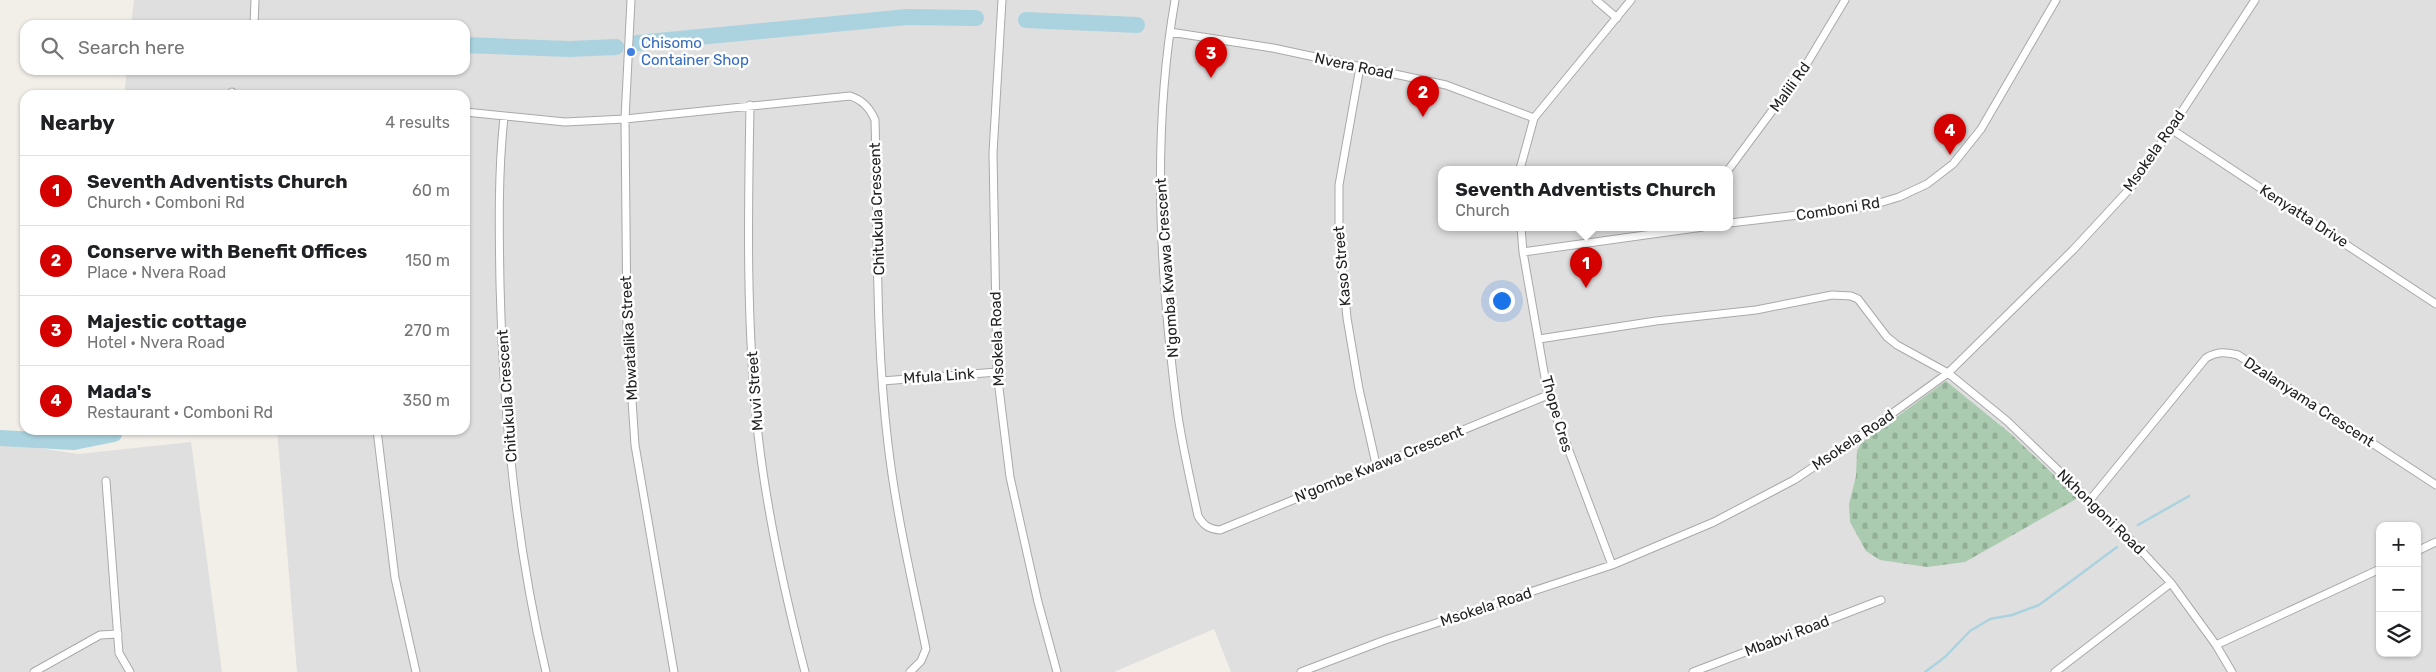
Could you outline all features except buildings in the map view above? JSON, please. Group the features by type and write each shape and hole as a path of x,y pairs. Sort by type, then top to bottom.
{"street":[{"path":"254,20 255,0"},
{"name":"Mbwatalika Street","path":"631,0 624,119 627,326 635,445 674,672"},
{"name":"Msokela Road","path":"1002,0 992,153 997,372 1010,477 1038,602 1058,672"},
{"name":"N'gomba Kwawa Crescent","path":"1175,0 1161,118 1160,206 1165,287 1178,417 1198,516 1203,524 1210,529"},
{"path":"1596,0 1617,18"},
{"path":"1521,166 1534,118 1631,0"},
{"name":"Malili Rd","path":"1731,166 1806,65 1845,0"},
{"name":"Msokela Road","path":"1301,672 1320,669 1385,640 1612,565 1714,522 1794,480 1879,423 1948,373 2086,236 2135,182 2255,0"},
{"name":"Comboni Rd","path":"1733,223 1866,207 1899,197 1927,184 1953,164 1981,129 2053,1"},
{"name":"Nvera Road","path":"1170,32 1251,44 1446,85 1534,118"},
{"name":"Kaso Street","path":"1360,67 1339,185 1338,234 1347,318 1359,388 1376,464"},
{"name":"Chitukula Crescent","path":"470,113 565,122 624,119 850,96 862,101 872,113 875,136 882,381 897,507 926,649 921,661 910,672"},
{"name":"Muvi Street","path":"750,105 748,258 756,420 778,553 805,672"},
{"name":"Chitukula Crescent","path":"504,117 499,220 501,335 509,442 533,615 546,672"},
{"name":"Kenyatta Drive","path":"2171,129 2435,301"},
{"name":"Thope Cres","path":"1521,231 1523,252 1548,395 1612,565"},
{"path":"1523,252 1674,231"},
{"name":"Nkhongoni Road","path":"1538,339 1639,324 1756,310 1832,296 1851,296 1858,299 1887,337 1896,345 1948,373 2007,421 2136,545 2171,583 2216,645 2232,672"},
{"name":"Dzalanyama Crescent","path":"2090,500 2206,358 2215,353 2223,352 2238,355 2436,485"},
{"name":"Mfula Link","path":"882,381 997,372"},
{"name":"N'gombe Kwawa Crescent","path":"1210,529 1220,530 1376,464 1548,395"},
{"path":"378,435 396,578 416,672"},
{"path":"106,481 120,657 130,672"},
{"path":"2421,549 2436,542"},
{"path":"2216,645 2376,571"},
{"path":"2055,672 2171,583"},
{"name":"Mbabvi Road","path":"1693,672 1881,600"},
{"path":"34,672 100,635 118,634"}],"shaded area":[{"path":"134,0 2436,0 2436,672 1231,672 1214,629 1114,672 297,672 277,435 470,435 470,90 125,90 126,75 470,75 470,20 132,20"},
{"path":"0,442 78,454 191,442 222,672 0,672"}],"green space":[{"path":"1946,381 2011,434 2078,498 1965,562 1927,567 1880,560 1866,551 1850,522 1849,504 1856,476 1857,451 1861,443"}],"waterway":[{"path":"637,43 907,17 976,18"},
{"path":"1026,20 1137,25"},
{"path":"470,45 569,49 616,47"},
{"path":"0,438 74,442 109,435"},
{"path":"2138,525 2189,496"},
{"path":"1925,672 1945,657 1970,631 1990,619 2012,615 2039,605 2117,547"}],"place":[{"name":"Chisomo Container Shop","path":"631,52"},
{"name":"Majestic cottage","path":"1211,78"},
{"name":"Conserve with Benefit Offices","path":"1423,117"},
{"name":"Mada's","path":"1950,155"},
{"name":"Seventh Adventists Church","path":"1586,288"}]}
